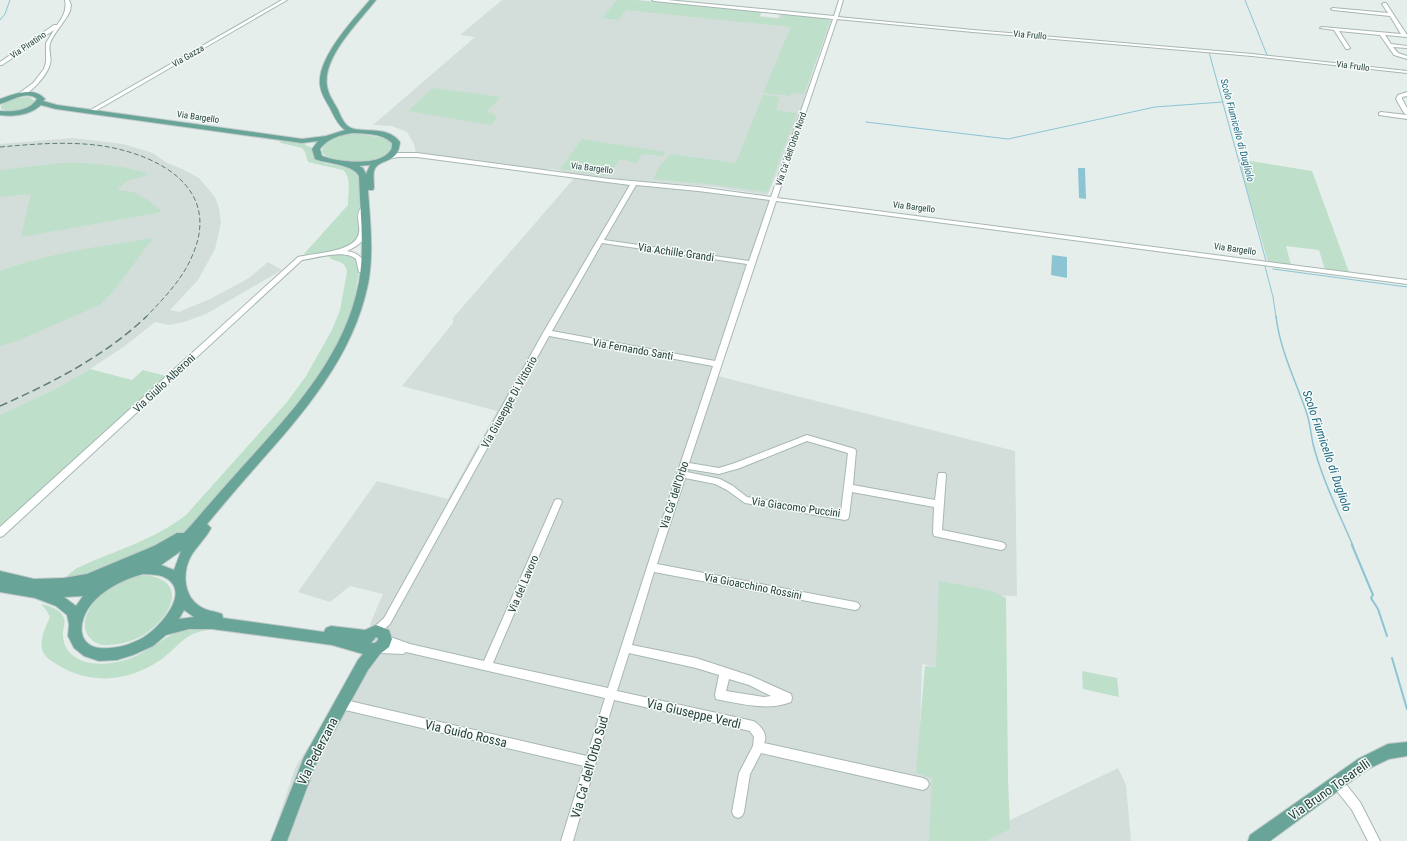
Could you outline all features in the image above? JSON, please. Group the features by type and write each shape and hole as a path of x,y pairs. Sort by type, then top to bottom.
{"main road":[{"path":"358,19 369,0"},
{"path":"350,165 376,162 387,157 396,148 396,142 388,136 354,131 346,128 340,123 324,90 324,71 330,56 373,0"},
{"path":"358,19 379,0"},
{"path":"2,100 20,95 33,94 40,97 40,102"},
{"path":"40,102 56,107"},
{"path":"30,109 40,102"},
{"name":"Via Bargello","path":"56,107 302,141 331,137 354,131"},
{"path":"0,117 30,109 56,107"},
{"path":"0,113 12,114"},
{"path":"316,149 338,130 340,123"},
{"name":"Via Bargello","path":"302,141 316,149 318,157 325,160 350,165"},
{"path":"376,162 369,176 374,252 372,278 365,308 349,347 330,380 297,424 186,552 178,572 185,603 194,611 204,615 376,640"},
{"path":"143,569 173,550 198,526 311,395 342,344 360,298 366,270 362,172 350,165"},
{"path":"36,584 64,584 88,579 158,550 198,526"},
{"path":"0,577 36,584 49,589 70,592 90,588 125,574 143,569 153,569 170,573 181,589 180,606 175,616 157,635"},
{"path":"108,582 87,601 79,612 75,622 74,632 77,642 83,648 92,653 104,655 117,654 131,650 167,629 181,624 212,623 332,639 376,640"},
{"path":"0,586 57,599 70,609 75,622"},
{"name":"Via Pederzana","path":"279,841 304,772 376,640"},
{"name":"Via Bruno Tosarelli","path":"1256,841 1337,782 1377,756 1388,752 1407,749"}],"street":[{"path":"33,94 32,91 35,84 46,70 49,62 47,52 48,43 68,11 69,4 67,0"},
{"name":"Via Gazza","path":"90,112 285,0"},
{"name":"Via Frullo","path":"654,0 836,18 1252,54 1407,72"},
{"name":"Via Ca' dell'Orbo Nord","path":"740,297 836,18 840,0"},
{"path":"1384,4 1406,36"},
{"path":"1333,10 1391,15"},
{"name":"Via Piratino","path":"0,64 56,26"},
{"path":"1322,28 1406,36"},
{"path":"1336,30 1348,48"},
{"path":"1382,34 1398,56 1407,58"},
{"path":"1390,45 1407,47"},
{"path":"20,95 35,84"},
{"path":"1407,94 1400,96 1399,99 1407,113"},
{"path":"1381,114 1407,118"},
{"name":"Via Bargello","path":"396,148 401,151 417,155 634,184 698,189 1407,282"},
{"name":"Via Bargello","path":"387,157 398,155 417,155"},
{"name":"Via Giuseppe Di Vittorio","path":"376,640 547,333 634,184"},
{"path":"337,252 350,247 360,239 362,234 361,212 364,207"},
{"name":"Via Achille Grandi","path":"601,241 752,263"},
{"path":"337,252 353,254 361,260 362,265 358,291 360,298"},
{"name":"Via Giulio Alberoni","path":"0,533 300,258 337,252"},
{"name":"Via Ca' dell'Orbo","path":"610,694 740,297"},
{"name":"Via Fernando Santi","path":"547,333 718,364"},
{"name":"Via Giacomo Puccini","path":"807,438 852,451 845,516 745,500 730,488 717,481 683,470 719,471 737,466 807,438"},
{"path":"717,481 719,471"},
{"path":"942,475 937,533 1001,546"},
{"path":"848,488 939,504"},
{"name":"Via del Lavoro","path":"487,666 558,502"},
{"name":"Via Gioacchino Rossini","path":"651,567 855,606"},
{"path":"376,640 610,694"},
{"path":"624,648 696,663 751,681 787,698 764,702 720,695 725,673"},
{"name":"Via Giuseppe Verdi","path":"610,694 753,726 760,736 758,748"},
{"name":"Via Ca' dell'Orbo Sud","path":"567,841 610,694"},
{"name":"Via Guido Rossa","path":"341,704 591,762"},
{"path":"738,812 745,773 758,748 923,784"},
{"path":"1337,782 1356,806 1374,841"}],"shaded area":[{"path":"502,0 638,0 762,12 760,16 778,18 780,13 830,18 831,22 813,71 799,117 773,183 768,194 766,195 716,187 616,179 566,173 550,169 544,170 416,153 414,144 407,132 392,126 373,125 475,37 460,35"},
{"path":"73,138 123,144 153,153 167,163 199,178 215,197 219,208 221,223 215,249 198,280 170,310 179,312 210,299 249,278 268,262 282,270 206,314 184,322 169,325 155,322 125,346 90,369 55,389 0,415 0,144"},
{"path":"576,176 772,198 710,374 1015,451 1017,596 977,595 936,667 922,664 919,763 1006,822 1118,768 1126,785 1131,841 271,841 295,768 310,744 316,740 374,635 370,624 383,594 350,586 330,602 298,592 377,481 448,499 497,411 402,386 453,323 453,318"}],"green space":[{"path":"617,0 632,0 761,12 759,17 780,19 783,14 825,18 830,21 804,94 792,93 790,96 763,93 791,27 626,10 619,20 602,18"},
{"path":"433,88 501,97 486,112 492,113 497,117 491,125 408,111"},
{"path":"763,95 780,97 776,110 797,113 768,191 765,192 716,185 653,179 661,164 671,154 736,163"},
{"path":"29,97 35,101 29,107 15,111 1,109 1,106 6,102 16,98"},
{"path":"359,134 385,138 391,143 390,151 373,160 361,162 337,160 328,157 322,152 323,147 331,139 342,135"},
{"path":"582,139 665,152 663,156 646,154 641,155 636,164 624,159 619,160 608,176 560,169"},
{"path":"279,141 302,143 312,148 314,155 318,160 324,163 345,167 358,174 360,188 360,233 352,244 328,252 304,254 348,205 349,181 343,170 308,162 302,148 281,143"},
{"path":"1238,159 1312,171 1349,272 1325,270 1319,250 1286,246 1291,265 1268,262"},
{"path":"61,163 105,165 127,168 148,174 128,180 117,190 134,192 148,200 162,212 21,237 31,194 0,197 0,170"},
{"path":"153,238 116,288 100,305 19,340 0,346 0,271 37,259 95,247"},
{"path":"338,254 357,258 358,262 359,271 351,314 331,357 304,397 191,526 180,535 95,574 64,581 69,574 77,568 147,538 174,524 186,515 287,402 306,376 332,330 340,310 347,272 344,264 331,259 329,256"},
{"path":"90,369 132,380 143,370 166,376 0,528 0,415 55,389"},
{"path":"144,575 158,578 166,583 171,590 172,598 165,615 158,624 149,631 130,641 120,644 107,645 94,641 87,634 85,628 86,616 93,603 102,593 112,586 127,579"},
{"path":"939,581 992,591 1006,598 1010,829 986,841 929,841 932,778 916,773 925,666 936,667"},
{"path":"41,604 54,608 60,612 64,618 64,642 72,655 76,658 91,663 106,664 127,659 141,654 170,636 182,631 193,629 209,630 194,633 163,658 149,667 135,673 121,677 91,677 77,674 63,668 45,655 42,650 42,639 50,617"},
{"path":"1082,671 1117,678 1119,697 1083,689"}],"water":[{"path":"1078,168 1085,168 1086,199 1079,198"},
{"path":"1052,255 1067,257 1067,278 1051,275"}],"waterway":[{"path":"0,20 5,14 10,0"},
{"name":"Scolo Fiumicello di Dugliolo","path":"1245,0 1267,55"},
{"name":"Scolo Fiumicello di Dugliolo","path":"1223,102 1209,52 1262,57"},
{"path":"866,122 1008,139 1155,107 1223,102"},
{"name":"Scolo Fiumicello di Dugliolo","path":"1223,102 1266,261"},
{"name":"Scolo Fiumicello di Dugliolo","path":"1265,266 1273,297 1276,317"},
{"path":"1273,269 1407,287"},
{"name":"Scolo Fiumicello di Dugliolo","path":"1276,316 1285,354 1307,414 1313,444 1321,470 1353,546"},
{"name":"Scolo Fiumicello di Dugliolo","path":"1352,545 1373,595 1371,598 1378,609 1387,636"},
{"name":"Scolo Fiumicello di Dugliolo","path":"1392,658 1407,709"}],"railway":[{"path":"0,147 64,143 103,146 145,157 180,179 192,193 199,211 199,231 193,254 184,272 160,303 147,316"},
{"path":"0,406 39,388 96,356 114,344 147,316"}]}
